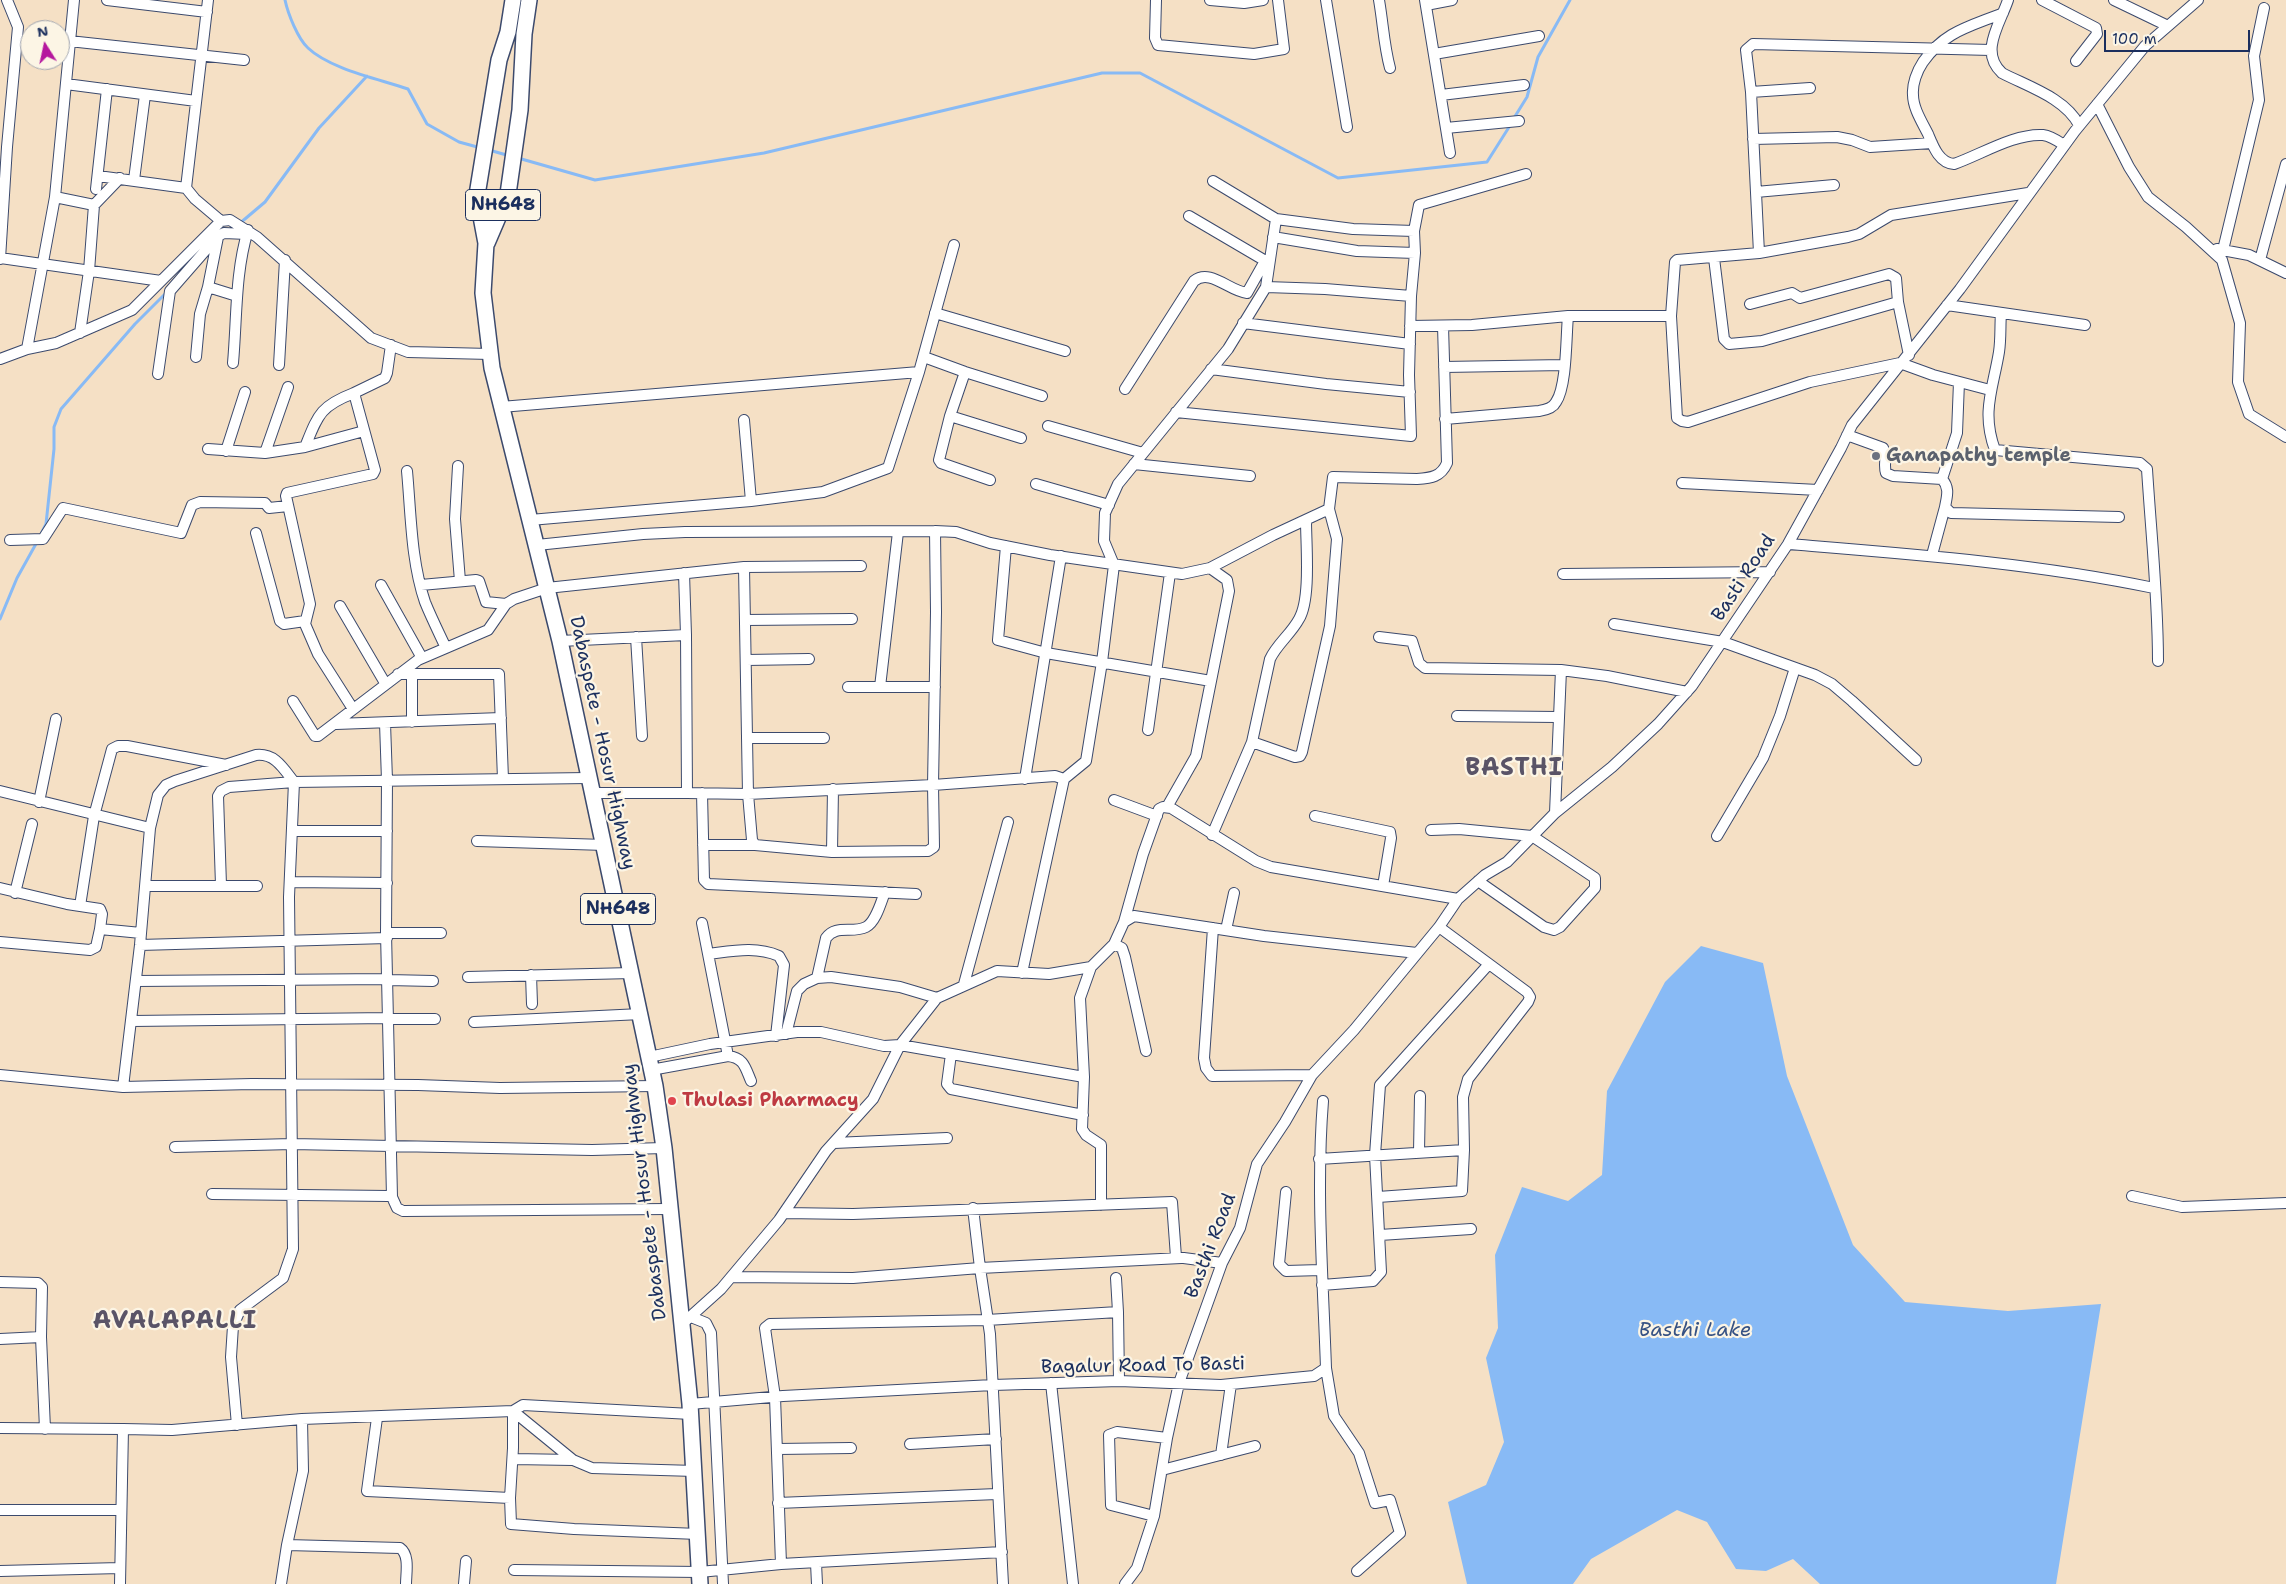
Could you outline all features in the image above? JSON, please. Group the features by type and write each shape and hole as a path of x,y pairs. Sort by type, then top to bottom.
{"highway":[{"name":"NH648","path":"508,32 513,0"},
{"name":"Dabaspete - Hosur Highway","path":"486,243 508,194 520,110 524,34 529,0"},
{"path":"508,32 524,34"},
{"name":"Dabaspete - Hosur Highway","path":"508,32 499,60 477,194 486,243 484,293 490,354 501,407 560,641 589,785 641,1014 655,1086 664,1148 669,1209 686,1321 700,1578"}],"street":[{"path":"6,0 18,27 3,146 0,258 161,281"},
{"path":"70,20 74,0"},
{"path":"107,0 207,12"},
{"path":"208,0 186,188 194,199 226,221 247,231 285,260 371,338 408,352 490,354"},
{"path":"1156,0 1155,38 1158,45 1254,54 1284,49 1278,0"},
{"path":"1210,0 1244,3 1263,0"},
{"path":"1326,0 1347,127"},
{"path":"1379,0 1390,68"},
{"path":"1450,153 1426,3 1452,0"},
{"path":"2008,0 1995,31 1991,50 1996,68 2002,73 2060,103 2074,115 2079,126"},
{"path":"2042,0 2096,28 2096,34 2076,61"},
{"path":"2114,0 2168,26"},
{"name":"Basti Road","path":"1417,953 1458,899 1478,881 1507,862 1555,813 1612,766 1658,724 1687,692 1723,642 1788,544 1852,425 1947,305 2079,126 2145,46 2198,0"},
{"path":"2223,250 2259,100 2254,56 2264,8"},
{"path":"2003,13 1951,34 1934,48 1917,71 1912,93 1914,104 1932,143 1942,160 1948,164 1954,164 2002,144 2030,136 2051,137 2064,145"},
{"path":"1434,54 1539,36"},
{"path":"70,41 244,60"},
{"path":"1759,253 1746,50 1753,44 1991,50"},
{"path":"27,349 55,197 66,70"},
{"path":"66,84 196,100"},
{"path":"1441,95 1524,86"},
{"path":"1750,92 1810,88"},
{"path":"96,189 107,89"},
{"path":"134,180 145,95"},
{"path":"2097,104 2129,166 2148,197 2222,260 2240,323 2238,382 2249,414 2286,437"},
{"path":"1446,128 1519,121"},
{"path":"1753,139 1837,137 1870,147 1932,143"},
{"path":"2260,260 2286,164"},
{"path":"1176,412 1411,436 1411,296 1415,253 1414,231 1419,205 1526,174"},
{"path":"98,176 186,188"},
{"path":"80,333 89,271 94,205 120,178"},
{"path":"1214,181 1276,219 1353,229 1414,231"},
{"path":"1756,192 1834,185"},
{"path":"1990,390 1933,375 1900,363 1810,382 1688,422 1682,422 1677,418 1671,316 1675,262 1679,259 1714,258 1759,253 1859,234 1891,215 2028,193"},
{"path":"55,197 94,205"},
{"path":"1189,216 1267,262"},
{"path":"1022,973 1064,779 1086,761 1102,662 1114,565 1104,541 1105,513 1118,484 1228,348 1266,287 1267,262 1276,219"},
{"path":"0,359 27,349 56,343 132,310 226,221"},
{"path":"158,374 170,292 218,236 247,231"},
{"path":"232,363 242,249 247,231"},
{"path":"196,357 200,314 208,287 218,236"},
{"path":"1273,237 1357,251 1415,253"},
{"path":"530,520 751,501 823,492 888,468 924,357 954,245"},
{"path":"2208,248 2249,255 2286,273"},
{"path":"1714,258 1724,339 1729,344 1762,341 1898,302"},
{"path":"279,365 285,260"},
{"path":"1125,389 1194,281 1199,277 1207,276 1247,293 1267,262"},
{"path":"1750,304 1792,293 1800,298 1889,274 1894,275 1908,355"},
{"path":"208,287 237,296"},
{"path":"1266,287 1325,289 1411,296"},
{"path":"1947,305 2085,325"},
{"path":"935,313 1065,351"},
{"path":"2001,313 1999,351 1988,408 1989,432 1995,450 2140,463 2145,466 2158,617 2158,661"},
{"path":"1410,326 1472,325 1568,316 1671,316"},
{"path":"1445,419 1549,409 1559,396 1564,365 1568,316"},
{"path":"1244,324 1410,344"},
{"path":"1252,742 1296,757 1300,756 1302,752 1330,626 1337,539 1329,509 1333,477 1431,478 1440,474 1446,463 1443,326"},
{"path":"305,447 323,409 333,401 384,378 387,373 391,346"},
{"path":"924,357 1042,396"},
{"path":"1444,367 1564,365"},
{"path":"1211,369 1326,384 1410,392"},
{"path":"501,407 919,372"},
{"path":"965,372 950,416 939,460 941,463 990,480"},
{"path":"1942,479 1956,433 1959,382"},
{"path":"265,453 288,387"},
{"path":"226,450 245,392"},
{"path":"353,709 318,654 304,620 310,604 286,496 287,493 373,474 375,470 354,393"},
{"path":"950,416 1021,438"},
{"path":"744,420 751,501"},
{"path":"1048,426 1143,453"},
{"path":"208,449 265,453 305,447 364,430"},
{"path":"1847,435 1883,448 1887,457 1884,468 1886,473 1893,476 1942,479 1947,484 1948,492 1945,507 1932,556"},
{"path":"1134,464 1250,476"},
{"path":"458,466 455,519 460,581"},
{"path":"407,471 421,585 425,602 446,648"},
{"path":"1682,483 1818,490"},
{"path":"1036,484 1109,505"},
{"path":"10,540 43,538 63,508 181,533 192,505 200,502 265,504 269,508 288,506"},
{"path":"1945,507 1951,513 2119,517"},
{"path":"537,545 643,534 685,532 935,531 956,532 990,543 1060,556 1182,574 1210,568 1329,509"},
{"path":"1212,835 1252,742 1270,659 1274,650 1285,640 1300,618 1305,597 1306,520"},
{"path":"703,845 755,845 832,852 913,851 934,847 935,531"},
{"path":"880,687 898,532"},
{"path":"256,534 280,621 284,624 304,620"},
{"path":"1788,544 1932,556 2096,576 2154,588"},
{"path":"1006,546 998,640 1046,652 1158,670 1212,681"},
{"path":"1025,779 1060,556"},
{"path":"293,701 315,736 322,735 385,683 422,658 488,630 506,604 514,599 547,588 744,567 860,566"},
{"path":"744,567 748,794 752,840 755,845"},
{"path":"1101,1205 1101,1145 1083,1132 1084,1077 1080,998 1091,967 1114,944 1124,922 1143,854 1159,810 1167,807 1196,756 1229,585 1227,580 1210,568"},
{"path":"1148,730 1158,670 1170,572"},
{"path":"1563,574 1770,572"},
{"path":"684,573 687,793"},
{"path":"421,585 476,580 479,581 486,602 506,604"},
{"path":"381,586 422,658"},
{"path":"340,606 385,683"},
{"path":"745,620 852,619"},
{"path":"1614,624 1723,642 1795,668 1832,684 1916,760"},
{"path":"560,641 686,635"},
{"path":"636,637 642,736"},
{"path":"1379,637 1412,641 1419,664 1425,668 1561,670 1607,676 1687,692"},
{"path":"746,660 809,659"},
{"path":"1717,836 1763,758 1780,716 1795,668"},
{"path":"1555,813 1561,670"},
{"path":"398,674 497,673 500,676 502,779"},
{"path":"412,674 412,722"},
{"path":"848,687 935,687"},
{"path":"1457,716 1558,717"},
{"path":"336,724 501,718"},
{"path":"40,802 56,719"},
{"path":"385,723 388,780 387,936 392,1197 396,1208 403,1211 669,1209"},
{"path":"747,738 824,738"},
{"path":"80,906 94,816 112,749 118,746 226,765"},
{"path":"123,1087 140,945 150,828 158,795 166,786 256,754 272,756 294,782 290,882 293,1249 283,1278 240,1310 233,1326 231,1357 236,1425"},
{"path":"221,886 218,796 221,791 229,787 294,782 502,779 687,793 748,794 933,785 1055,776 1064,779"},
{"path":"832,852 833,789"},
{"path":"0,791 94,816 150,828"},
{"path":"702,793 704,880 708,884 916,894"},
{"path":"1114,800 1157,816"},
{"path":"1167,807 1256,861 1271,866 1458,899"},
{"path":"1315,816 1390,832 1391,838 1382,886"},
{"path":"964,984 1008,822"},
{"path":"15,893 32,824"},
{"path":"1431,830 1459,829 1532,836 1595,878 1595,888 1560,927 1554,930 1544,927 1478,881"},
{"path":"292,831 387,831"},
{"path":"477,841 604,846"},
{"path":"290,882 387,883"},
{"path":"145,886 257,886"},
{"path":"0,888 15,893 101,910 100,929 96,947 90,950 0,942"},
{"path":"817,978 826,938 829,934 835,930 867,927 872,922 885,892"},
{"path":"1226,930 1234,893"},
{"path":"1124,922 1134,916 1226,930 1417,953"},
{"path":"702,923 728,1056"},
{"path":"1378,1198 1462,1191 1464,1150 1463,1097 1468,1079 1530,997 1527,992 1439,926"},
{"path":"1213,928 1204,1058 1206,1068 1212,1076 1312,1075"},
{"path":"100,929 141,933"},
{"path":"140,945 290,943 441,932"},
{"path":"1114,944 1122,948 1125,957 1146,1051"},
{"path":"708,954 751,949 768,951 779,956 784,965 776,1036"},
{"name":"Basthi Road","path":"1125,1584 1137,1568 1154,1516 1166,1438 1179,1383 1222,1263 1240,1228 1257,1164 1285,1122 1312,1075 1335,1051 1417,953"},
{"path":"1322,1285 1373,1280 1381,1272 1375,1155 1380,1085 1382,1080 1489,964"},
{"path":"686,1321 731,1278 784,1213 826,1151 873,1099 900,1045 937,998 964,984 997,971 1049,974 1091,967"},
{"path":"468,977 632,973"},
{"path":"531,975 532,1004"},
{"path":"786,1034 797,991 804,984 817,978 831,978 900,987 937,998"},
{"path":"136,981 433,981"},
{"path":"474,1022 641,1014"},
{"path":"132,1021 291,1018 435,1019"},
{"path":"650,1063 724,1042 786,1034 821,1032 884,1046 900,1045 1084,1077"},
{"path":"950,1054 948,1084 951,1089 1082,1115"},
{"path":"650,1063 728,1056 738,1057 744,1064 750,1081"},
{"path":"0,1075 123,1087 390,1085 500,1088 655,1086"},
{"path":"1419,1152 1420,1096"},
{"path":"1323,1101 1319,1159 1321,1270 1326,1368 1334,1416 1359,1452 1375,1503 1390,1500 1400,1533 1357,1571"},
{"path":"834,1143 947,1138"},
{"path":"176,1147 292,1144 592,1150 664,1148"},
{"path":"1319,1159 1464,1150"},
{"path":"1286,1192 1279,1264 1286,1271 1321,1270"},
{"path":"212,1194 392,1197"},
{"path":"2132,1196 2182,1207 2286,1203"},
{"path":"784,1213 853,1214 1172,1202 1176,1257 1181,1258"},
{"path":"973,1208 993,1385 1003,1584"},
{"path":"1380,1235 1471,1229"},
{"path":"731,1278 853,1278 980,1268 1181,1258 1222,1263"},
{"path":"1116,1278 1119,1381"},
{"path":"0,1282 40,1284 42,1286 41,1337 45,1429"},
{"path":"781,1564 775,1397 765,1328 770,1324 987,1320 1118,1312"},
{"path":"686,1321 706,1323 711,1333 716,1402 723,1584"},
{"path":"0,1339 41,1337"},
{"name":"Bagalur Road To Basti","path":"0,1428 172,1430 302,1419 377,1418 444,1413 513,1411 522,1405 691,1409 716,1402 775,1397 993,1385 1119,1381 1231,1384 1314,1376 1326,1368"},
{"path":"1051,1383 1073,1584"},
{"path":"1221,1455 1231,1384"},
{"path":"513,1411 511,1524 574,1530 698,1534"},
{"path":"513,1411 573,1460 592,1468 695,1471"},
{"path":"377,1418 367,1491 510,1498"},
{"path":"281,1584 303,1470 302,1419"},
{"path":"120,1584 123,1430"},
{"path":"1154,1516 1111,1505 1109,1435 1117,1432 1166,1438"},
{"path":"910,1444 996,1439"},
{"path":"1162,1470 1255,1446"},
{"path":"778,1450 850,1448"},
{"path":"513,1459 573,1460"},
{"path":"778,1503 997,1494"},
{"path":"0,1510 120,1510"},
{"path":"287,1545 400,1548 404,1550 406,1557 406,1584"},
{"path":"514,1570 700,1578 722,1570 781,1564 1002,1552"},
{"path":"464,1584 466,1561"},
{"path":"816,1562 817,1584"},
{"path":"0,1571 120,1568"}],"water":[{"name":"Basthi Lake","path":"1701,946 1763,963 1787,1076 1853,1245 1905,1302 2008,1311 2101,1304 2056,1584 1820,1584 1793,1559 1766,1571 1736,1569 1707,1522 1677,1510 1591,1559 1573,1584 1467,1584 1448,1502 1486,1485 1504,1442 1486,1358 1498,1328 1495,1255 1522,1187 1568,1201 1602,1175 1607,1091 1665,982"}],"waterway":[{"path":"285,0 297,33 304,44 317,55 342,68 408,89 427,124 459,142 481,148"},
{"path":"1514,118 1527,97 1538,57 1570,0"},
{"path":"518,158 595,180 764,153 1102,73 1140,73 1338,178 1487,162 1511,124"},
{"path":"239,224 265,202 319,128 367,76"},
{"path":"489,150 510,156"},
{"path":"42,532 46,524 54,449 54,427 61,409 135,324 167,292"},
{"path":"0,619 17,578 37,542"}],"place":[{"name":"Ganapathy temple","path":"1876,456"},
{"name":"Thulasi Pharmacy","path":"672,1101"}],"district":[{"name":"BASTHI","path":"1514,769"},
{"name":"AVALAPALLI","path":"175,1322"}]}
